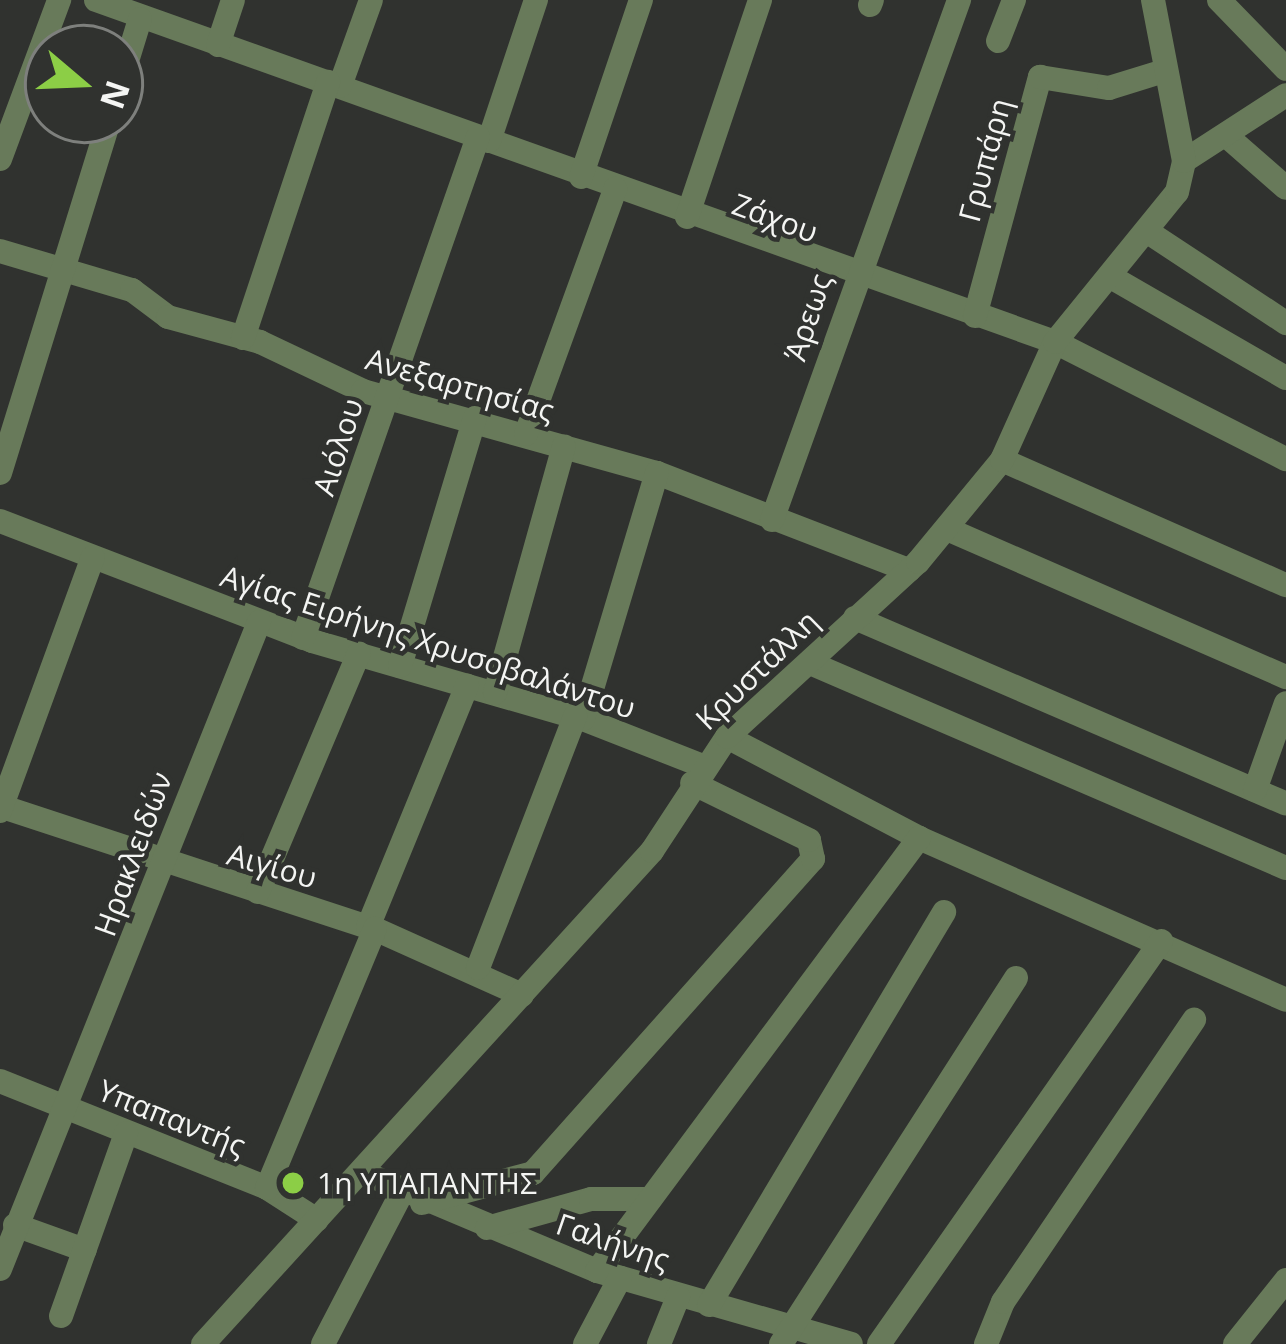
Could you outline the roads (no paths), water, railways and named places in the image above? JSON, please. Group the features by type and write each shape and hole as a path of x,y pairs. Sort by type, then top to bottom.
{"street":[{"path":"0,160 59,0"},
{"path":"218,45 233,0"},
{"path":"243,338 334,84 371,0"},
{"name":"Αιόλου","path":"304,638 385,396 536,0"},
{"path":"581,177 641,0"},
{"path":"687,217 760,0"},
{"name":"Άρεως","path":"772,520 852,277 959,0"},
{"path":"998,40 1014,0"},
{"path":"1153,0 1184,160 1230,139 1286,95"},
{"path":"1219,0 1286,69"},
{"name":"Ζάχου","path":"100,1 140,20 334,84 852,277 1055,342 1286,459"},
{"path":"139,24 140,20"},
{"name":"Γρυπάρη","path":"974,316 1040,76 1109,88 1164,71"},
{"path":"1230,139 1286,188"},
{"path":"0,472 101,144"},
{"name":"Κρυστάλλη","path":"202,1344 364,1173 448,1066 522,994 652,851 727,736 909,570 947,529 1002,460 1055,342 1151,234 1184,160"},
{"path":"526,434 615,189"},
{"path":"1151,234 1286,323"},
{"name":"Ανεξαρτησίας","path":"0,250 243,338 385,396 657,473 909,570"},
{"path":"1111,277 1286,378"},
{"path":"400,666 475,418"},
{"path":"495,693 564,446"},
{"path":"1002,460 1286,585"},
{"path":"478,968 579,717 657,473"},
{"name":"Αγίας Ειρήνης Χρυσοβαλάντου","path":"1,526 304,638 579,717 698,775 808,840 813,859 532,1173 411,1198"},
{"path":"947,529 1286,677"},
{"path":"1,808 93,557"},
{"path":"855,617 1286,804"},
{"name":"Ηρακλειδών","path":"0,1269 15,1225 71,1110 157,862 260,622"},
{"path":"258,892 359,653"},
{"path":"810,663 1286,868"},
{"path":"267,1188 467,686"},
{"path":"1255,790 1286,703"},
{"path":"727,736 919,838 1286,1000"},
{"name":"Αιγίου","path":"1,808 187,872 372,928 478,968 522,994"},
{"path":"585,1344 608,1275 650,1199 919,838"},
{"path":"145,896 187,872"},
{"path":"710,1305 944,912"},
{"path":"879,1344 1161,941"},
{"path":"784,1334 1016,978"},
{"path":"986,1344 1003,1301 1194,1020"},
{"name":"Υπαπαντής","path":"0,1081 267,1188 317,1220"},
{"path":"61,1316 126,1133"},
{"name":"Γαλήνης","path":"364,1173 411,1198 608,1275 710,1305 784,1334 850,1344"},
{"path":"323,1344 411,1198"},
{"path":"487,1228 591,1199 650,1199"},
{"path":"15,1225 85,1250"},
{"path":"1235,1344 1286,1280"},
{"path":"659,1344 678,1297"}],"place":[{"name":"1η ΥΠΑΠΑΝΤΗΣ","path":"293,1183"}]}
